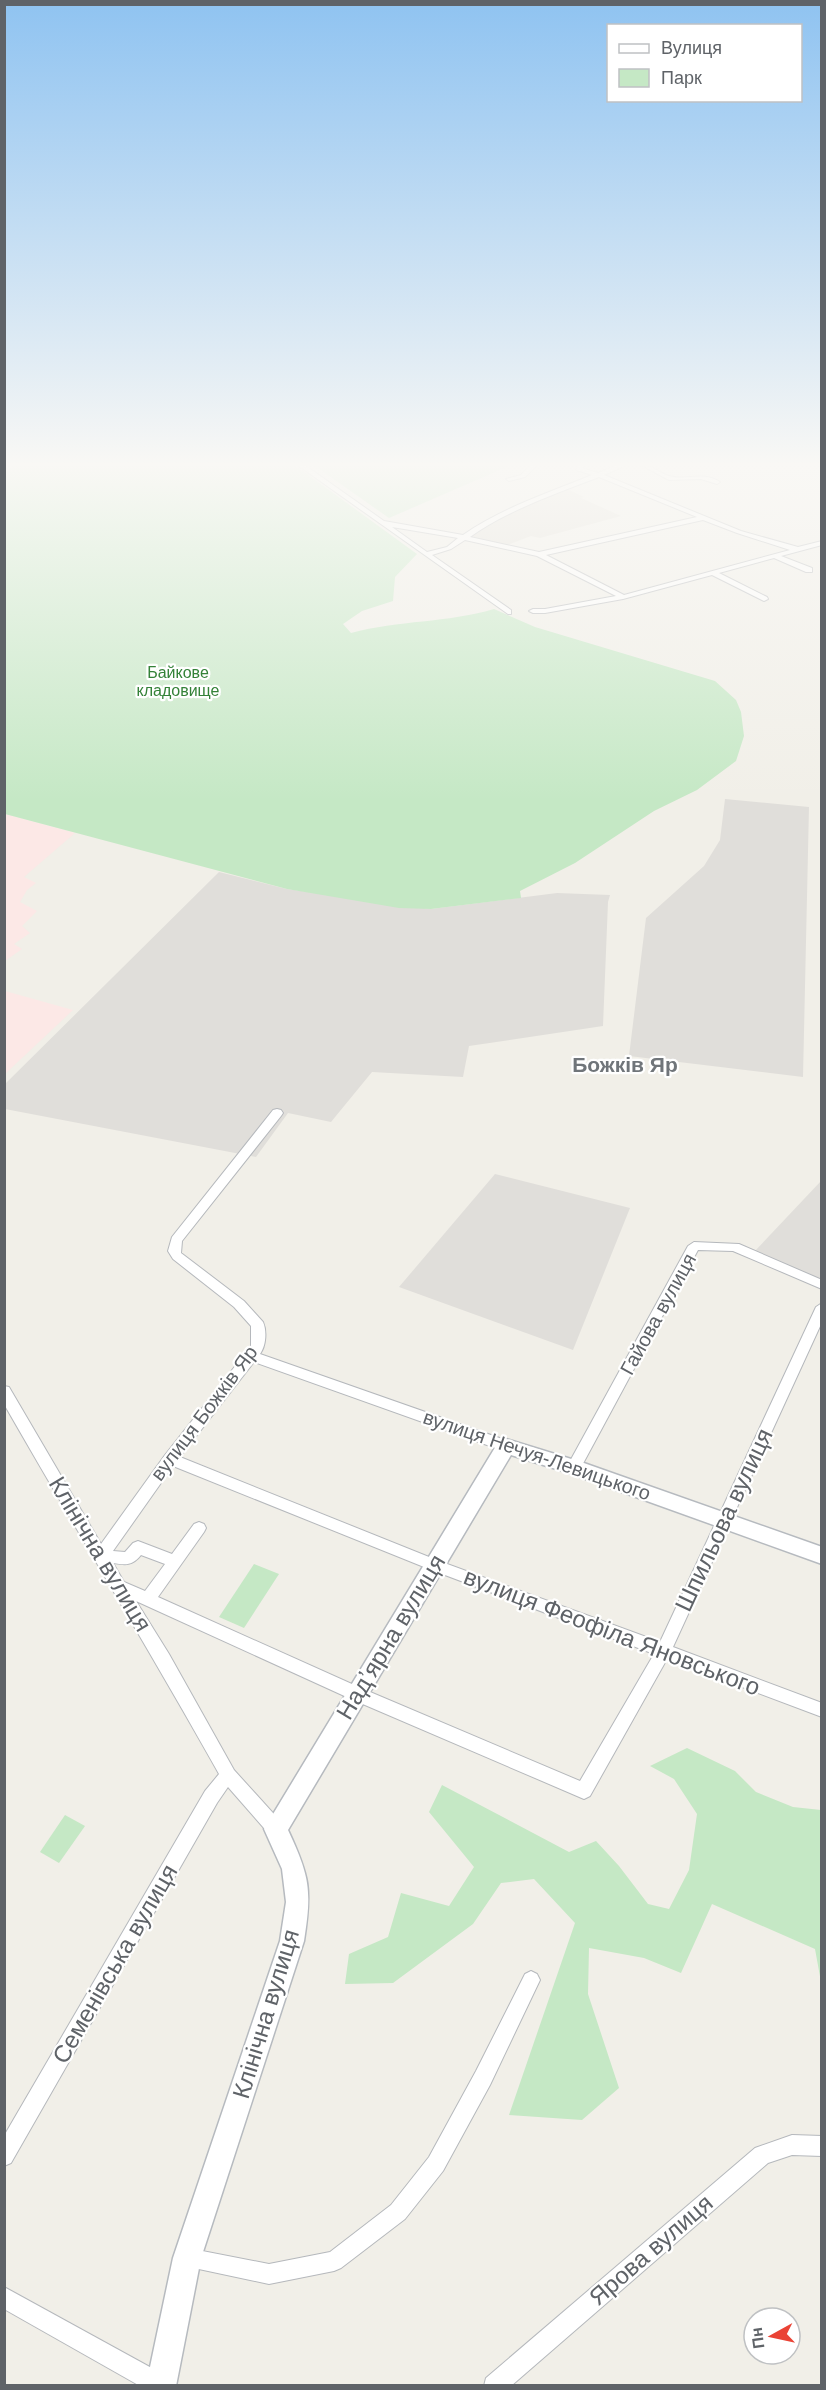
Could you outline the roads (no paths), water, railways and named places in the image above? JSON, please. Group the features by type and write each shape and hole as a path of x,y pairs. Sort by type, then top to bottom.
{"street":[{"path":"460,578 508,612"},
{"path":"584,578 623,597"},
{"path":"533,611 545,611 623,597 695,578"},
{"path":"721,578 764,599"},
{"name":"вулиця Божків Яр","path":"101,1556 170,1459 258,1347 258,1325 239,1304 182,1262 174,1251 174,1245 277,1113"},
{"name":"Гайова вулиця","path":"574,1467 694,1246 735,1247 822,1285"},
{"name":"Шпильова вулиця","path":"357,1694 584,1791 663,1652 822,1307"},
{"name":"вулиця Нечуя-Левицького","path":"252,1356 506,1446 574,1467 822,1556"},
{"name":"Клінічна вулиця","path":"4,1391 121,1587 228,1774 276,1829 294,1868 298,1902 292,1941 188,2258 161,2385"},
{"name":"Надʼярна вулиця","path":"276,1829 506,1446"},
{"name":"вулиця Феофіла Яновського","path":"170,1459 434,1565 822,1710"},
{"path":"147,1599 199,1528"},
{"path":"101,1556 129,1559 138,1547 175,1562"},
{"path":"121,1587 357,1694"},
{"name":"Семенівська вулиця","path":"4,2156 211,1797 228,1774"},
{"path":"188,2258 269,2274 334,2261 398,2212 436,2164 483,2078 531,1980"},
{"name":"Ярова вулиця","path":"494,2385 762,2155 792,2145 822,2146"},
{"path":"4,2297 161,2385"}],"district":[{"name":"Божків Яр","path":"625,1065"}],"park label":[{"name":"Байкове кладовище","path":"178,681"}]}
